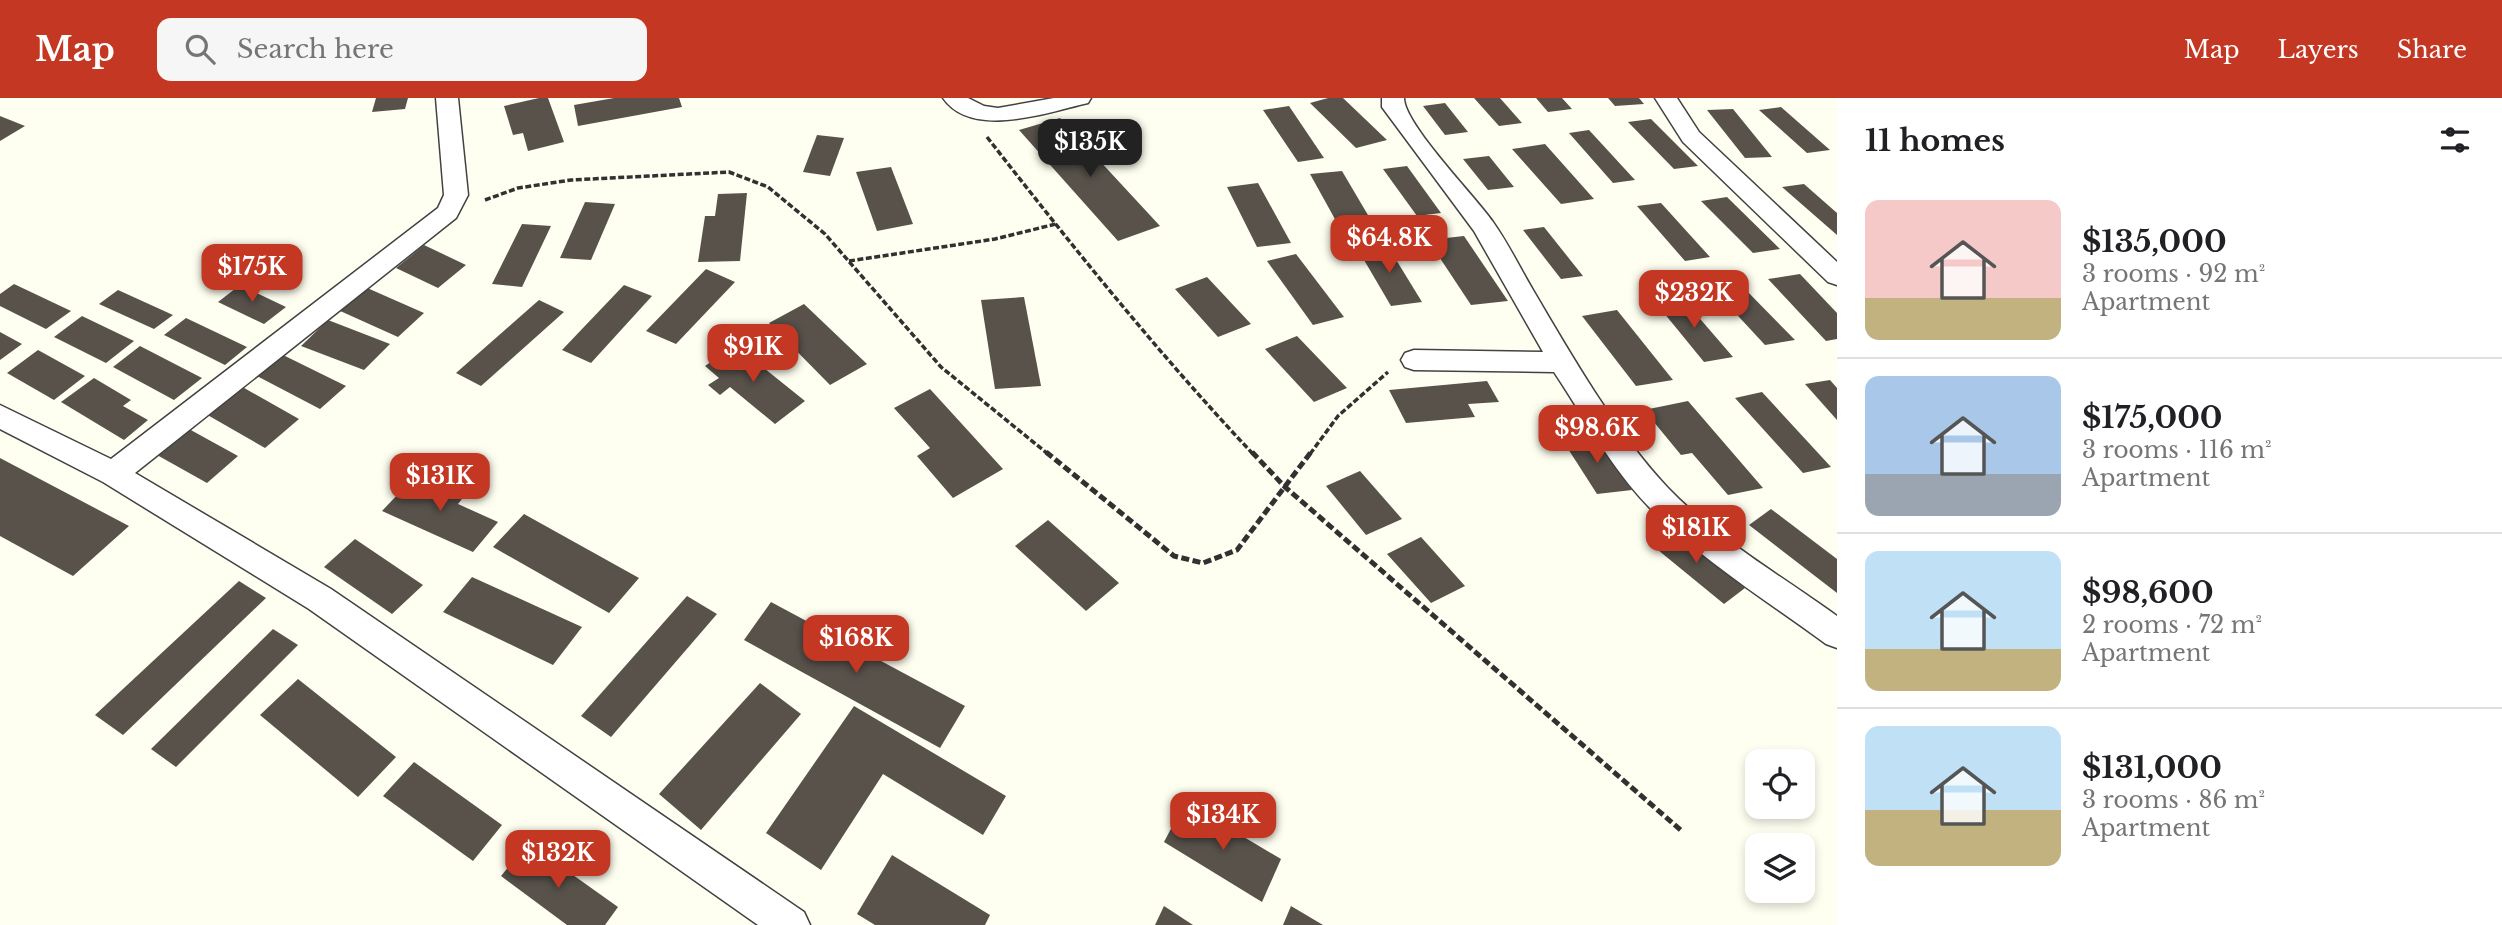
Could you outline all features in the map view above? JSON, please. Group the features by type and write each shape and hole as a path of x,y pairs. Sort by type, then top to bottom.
{"street":[{"path":"113,474 433,226 447,212 456,195 447,98"},
{"path":"956,100 975,111 997,113 1019,112 1080,98"},
{"path":"1393,98 1393,107 1421,147 1484,227 1562,362 1628,461 1658,497 1696,532 1837,634"},
{"path":"1666,98 1691,136 1837,276"},
{"path":"1414,360 1562,362"},
{"path":"0,416 113,474 320,599 791,925"}],"path":[{"path":"956,100 1101,283 1180,376 1285,487 1683,832"},
{"path":"447,212 518,188 570,180 729,173 768,187 825,233 941,367 1174,556 1203,563 1237,550 1338,416 1384,374 1414,360"},
{"path":"848,262 995,239 1056,224"}],"building":[{"path":"376,98 408,98 405,109 372,112"},
{"path":"548,98 564,142 528,151 523,133 513,135 504,106"},
{"path":"614,98 679,98 682,107 578,126 574,105"},
{"path":"1328,98 1343,98 1387,140 1356,148 1310,103"},
{"path":"1474,98 1500,98 1522,123 1499,126"},
{"path":"1536,98 1562,98 1572,109 1548,112"},
{"path":"1608,98 1639,98 1644,104 1615,106"},
{"path":"1445,103 1468,132 1445,135 1423,106"},
{"path":"1289,106 1324,158 1298,162 1263,110"},
{"path":"1781,107 1830,150 1807,153 1759,110"},
{"path":"1733,109 1772,157 1745,158 1707,110"},
{"path":"0,116 25,126 0,141"},
{"path":"1060,118 1160,226 1118,241 1019,130"},
{"path":"1651,119 1698,166 1674,169 1628,122"},
{"path":"1589,130 1635,180 1613,183 1569,133"},
{"path":"817,135 844,138 830,176 803,172"},
{"path":"1545,144 1594,199 1561,204 1512,149"},
{"path":"1489,156 1514,187 1488,190 1463,159"},
{"path":"1407,166 1441,213 1417,216 1383,169"},
{"path":"891,167 913,224 877,231 856,172"},
{"path":"1342,171 1375,227 1341,230 1310,174"},
{"path":"1258,183 1291,243 1257,247 1227,187"},
{"path":"1804,184 1837,213 1837,235 1782,187"},
{"path":"747,193 740,261 698,262 705,216 715,216 718,194"},
{"path":"1727,197 1780,249 1753,253 1701,201"},
{"path":"585,202 615,204 591,260 560,258"},
{"path":"1661,203 1710,257 1685,261 1637,206"},
{"path":"522,224 551,226 522,287 492,284"},
{"path":"1544,227 1583,276 1561,279 1523,230"},
{"path":"1464,236 1508,301 1471,305 1428,240"},
{"path":"424,245 466,265 438,288 396,268"},
{"path":"1387,245 1422,302 1391,306 1357,248"},
{"path":"1296,254 1344,317 1313,325 1267,261"},
{"path":"706,269 735,282 676,344 646,331"},
{"path":"1800,274 1837,313 1837,339 1826,341 1768,279"},
{"path":"1207,277 1251,324 1218,337 1175,289"},
{"path":"14,284 71,311 46,329 0,306 0,294"},
{"path":"240,285 286,307 264,324 218,302"},
{"path":"624,285 652,296 591,363 562,350"},
{"path":"1741,285 1795,340 1765,345 1714,290"},
{"path":"365,287 424,313 398,337 338,310"},
{"path":"118,290 173,315 154,329 99,304"},
{"path":"1024,297 1041,386 995,389 981,300"},
{"path":"1683,299 1733,357 1704,362 1655,302"},
{"path":"539,300 564,312 481,386 456,373"},
{"path":"804,304 867,364 830,385 769,323"},
{"path":"1617,310 1673,380 1636,386 1582,316"},
{"path":"82,316 134,341 106,363 54,337"},
{"path":"186,318 247,347 225,365 164,335"},
{"path":"328,320 390,344 364,370 301,346"},
{"path":"0,332 22,344 0,360"},
{"path":"1297,336 1347,388 1314,402 1265,349"},
{"path":"735,345 805,401 775,424 730,387 720,395 708,385 719,378 705,366"},
{"path":"140,346 202,378 174,400 113,367"},
{"path":"38,350 85,376 54,400 7,373"},
{"path":"281,354 346,386 320,409 255,375"},
{"path":"94,378 131,400 123,406 148,420 124,440 61,402"},
{"path":"1830,380 1837,388 1837,420 1805,384"},
{"path":"1487,381 1499,402 1468,404 1475,417 1406,423 1389,390"},
{"path":"239,385 299,419 265,448 204,413"},
{"path":"930,389 1003,469 953,498 917,456 930,448 894,408"},
{"path":"1762,392 1831,467 1803,473 1735,398"},
{"path":"1688,401 1763,488 1728,495 1692,453 1681,455 1644,410"},
{"path":"189,429 238,456 207,483 157,455"},
{"path":"1596,436 1632,490 1597,494 1563,441"},
{"path":"0,458 129,526 73,576 0,536"},
{"path":"1360,471 1402,519 1366,535 1326,486"},
{"path":"417,474 465,495 458,504 498,522 473,552 382,511"},
{"path":"1771,509 1837,559 1837,593 1749,525"},
{"path":"524,514 639,578 609,613 493,547"},
{"path":"1048,520 1119,583 1086,611 1015,546"},
{"path":"1668,526 1745,588 1724,604 1647,541"},
{"path":"1421,537 1465,586 1431,603 1387,554"},
{"path":"355,539 423,585 392,614 324,567"},
{"path":"472,577 582,627 553,665 443,612"},
{"path":"239,581 266,598 123,735 95,715"},
{"path":"687,596 717,614 611,737 581,716"},
{"path":"771,602 965,706 940,748 744,640"},
{"path":"273,629 298,645 176,767 151,749"},
{"path":"298,679 396,757 358,797 260,715"},
{"path":"760,683 801,714 701,830 659,794"},
{"path":"854,706 1006,796 983,835 883,774 821,870 766,833"},
{"path":"414,762 502,825 473,861 383,796"},
{"path":"1185,802 1281,859 1262,902 1164,842"},
{"path":"528,843 618,907 605,925 567,925 501,876"},
{"path":"892,855 990,915 985,925 875,925 857,914"},
{"path":"1164,906 1193,925 1155,925"},
{"path":"1291,906 1323,925 1283,925"}]}
